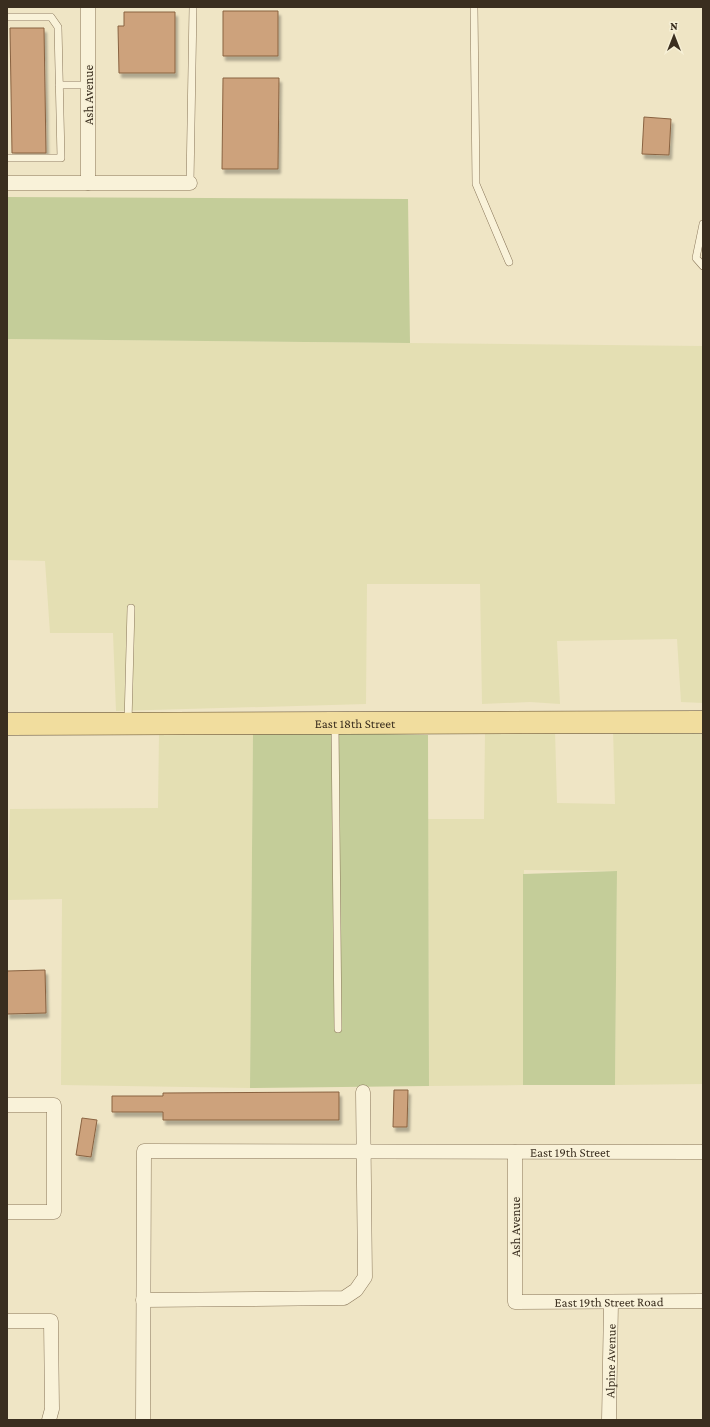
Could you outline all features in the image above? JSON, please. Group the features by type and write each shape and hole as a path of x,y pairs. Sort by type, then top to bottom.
{"main road":[{"name":"East 18th Street","path":"7,724 703,722"}],"street":[{"name":"Ash Avenue","path":"88,7 88,183"},
{"path":"7,183 190,184"},
{"path":"143,1420 143,1300 344,1298 356,1290 365,1277 363,1092"},
{"path":"7,1105 54,1105 54,1212 7,1212"},
{"name":"East 19th Street","path":"143,1300 144,1151 703,1152"},
{"name":"Ash Avenue","path":"515,1152 515,1302"},
{"name":"East 19th Street Road","path":"515,1302 611,1303 703,1301"},
{"name":"Alpine Avenue","path":"609,1420 611,1303"},
{"path":"7,1321 51,1321 52,1409 49,1420"}],"lane":[{"path":"190,184 193,7"},
{"path":"474,7 476,184 509,262"},
{"path":"7,17 51,17 58,27 61,158 7,158"},
{"path":"59,85 88,85"},
{"path":"703,224 696,258 703,266"},
{"path":"128,724 131,608"},
{"path":"334,723 338,1029"}],"shaded area":[{"path":"7,339 703,346 703,703 681,702 677,639 557,641 560,704 530,702 482,704 480,584 367,584 366,704 116,711 113,633 50,633 45,561 7,560"},
{"path":"613,728 703,730 703,1084 615,1085 617,871 524,870 523,1085 429,1086 428,819 484,819 485,732 555,730 557,803 615,804"},
{"path":"253,731 250,1088 61,1085 62,899 7,900 10,809 158,808 159,734"}],"green space":[{"path":"7,197 408,199 410,343 7,339"},
{"path":"253,731 428,735 429,1086 250,1088"},
{"path":"617,871 615,1085 523,1085 523,874"}],"building":[{"path":"223,11 278,11 278,56 223,56"},
{"path":"124,12 175,12 175,73 119,73 118,26 124,26"},
{"path":"10,28 44,28 46,153 12,153"},
{"path":"223,78 279,78 278,169 222,169"},
{"path":"644,117 671,119 669,155 642,154"},
{"path":"45,970 46,1013 7,1014 7,971"},
{"path":"394,1090 408,1090 407,1127 393,1127"},
{"path":"339,1092 339,1120 163,1120 163,1112 112,1112 112,1096 163,1096 163,1093"},
{"path":"82,1118 97,1120 91,1157 76,1155"}]}
